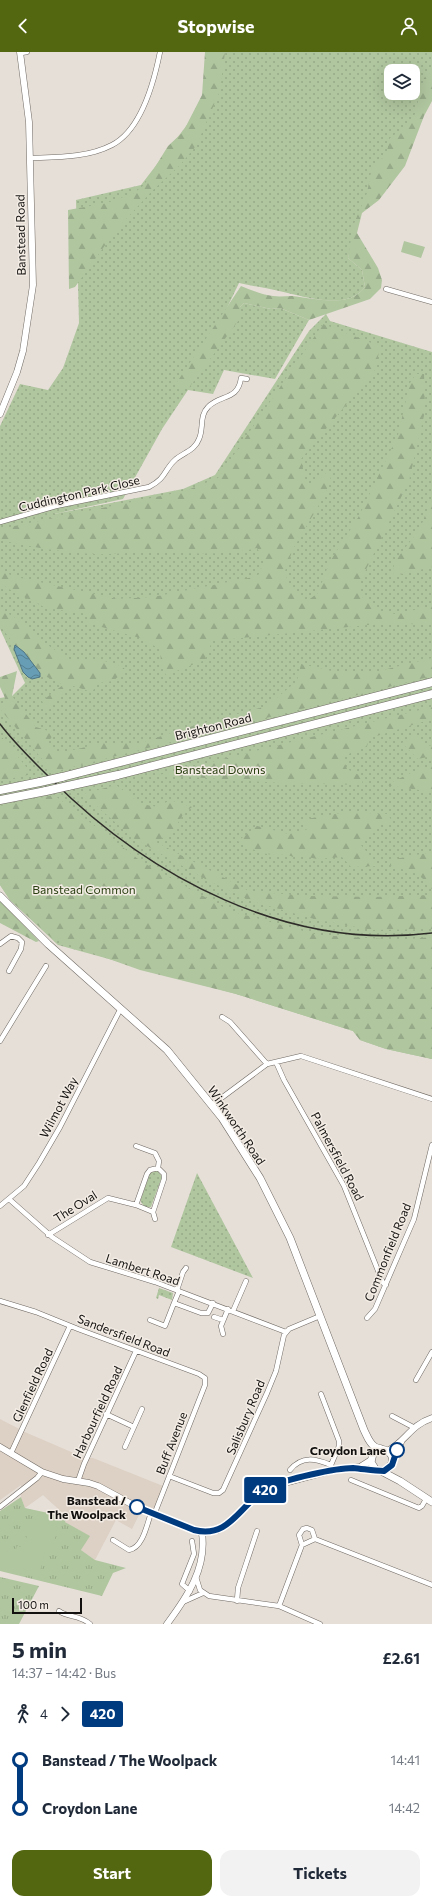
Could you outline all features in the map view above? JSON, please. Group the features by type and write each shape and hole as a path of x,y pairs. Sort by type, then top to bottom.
{"highway":[{"name":"Brighton Road","path":"0,790 62,777 432,682"},
{"name":"Brighton Road","path":"0,800 118,775 432,694"}],"main road":[{"name":"Banstead Road","path":"0,414 17,372 27,330 31,304 33,270 30,158 23,52"},
{"name":"Winkworth Road","path":"0,896 48,944 167,1050 212,1105 244,1150 275,1206 290,1238 364,1430 371,1458"},
{"path":"354,1468 363,1466 376,1451 384,1450 401,1440 413,1427 432,1418"},
{"name":"Winkworth Road","path":"364,1430 373,1445 384,1450"},
{"path":"0,1447 42,1472 63,1479 98,1486 129,1504 202,1532 218,1530 227,1525 253,1499 269,1487 332,1467 386,1471 392,1463 401,1440"},
{"path":"384,1450 392,1463 395,1474 400,1481"},
{"path":"371,1458 372,1466 400,1481 429,1500"},
{"path":"167,1624 183,1602 196,1578 202,1556 202,1532"}],"street":[{"path":"30,158 71,156 93,152 112,145 125,136 137,118 146,99 160,52"},
{"path":"386,289 432,302"},
{"name":"Cuddington Park Close","path":"0,522 56,506 149,487 159,482 173,462 193,448 198,442 201,434 202,416 207,408 211,404 236,391 240,385 241,378 247,379"},
{"path":"0,944 11,936 18,938 22,942 21,949 9,971"},
{"path":"0,1041 46,966"},
{"name":"Wilmot Way","path":"0,1206 24,1186 39,1163 60,1127 120,1008"},
{"path":"222,1017 230,1022 267,1064"},
{"path":"212,1105 267,1064 304,1056 432,1099"},
{"name":"Palmersfield Road","path":"276,1062 284,1080 344,1186 383,1283 386,1285"},
{"name":"Commonfield Road","path":"367,1318 376,1308 414,1219 432,1145"},
{"path":"136,1146 155,1154 159,1161 158,1168"},
{"path":"136,1205 147,1174 150,1170 158,1168"},
{"path":"155,1219 153,1212 164,1179 164,1174 158,1168"},
{"name":"The Oval","path":"48,1235 105,1198 111,1197 153,1212"},
{"name":"Lambert Road","path":"9,1199 48,1235 90,1262 124,1271 178,1290 286,1332"},
{"path":"150,1320 165,1326 174,1303 183,1272 186,1268"},
{"path":"223,1334 221,1329 223,1320 246,1281"},
{"name":"Sandersfield Road","path":"0,1301 36,1312 199,1374 205,1378"},
{"path":"174,1303 205,1314 209,1311 212,1303"},
{"path":"286,1332 320,1316"},
{"path":"214,1317 223,1320"},
{"name":"Glenfield Road","path":"11,1454 70,1326"},
{"name":"Salisbury Road","path":"169,1476 213,1493 219,1493 223,1490 276,1371 282,1339 286,1332"},
{"name":"Harbourfield Road","path":"78,1481 106,1414 136,1351"},
{"path":"416,1380 432,1352"},
{"name":"Buff Avenue","path":"113,1540 129,1550 135,1548 142,1538 169,1476 205,1384 205,1378"},
{"path":"290,1470 296,1464 314,1458 332,1467 339,1446 321,1394"},
{"path":"125,1447 142,1409"},
{"path":"322,1414 328,1412"},
{"path":"106,1414 134,1426"},
{"path":"392,1416 413,1427"},
{"path":"0,1507 37,1478 42,1472"},
{"path":"351,1480 419,1508 429,1500"},
{"path":"280,1606 302,1545 298,1535 302,1529 307,1528 312,1530 315,1539"},
{"path":"237,1601 238,1588 257,1531"},
{"path":"302,1545 315,1539 432,1585"},
{"path":"190,1590 182,1584 194,1554 192,1541"},
{"path":"194,1554 202,1556"},
{"path":"196,1578 203,1593 214,1598 280,1606 320,1624"},
{"path":"183,1602 203,1593"},
{"path":"59,1611 65,1615 80,1617 90,1624"}],"shaded area":[{"path":"0,1419 27,1433 83,1457 93,1458 163,1486 154,1509 139,1515 132,1529 116,1520 95,1560 81,1550 89,1536 65,1522 67,1517 43,1495 25,1508 21,1497 21,1485 0,1500"}],"green space":[{"path":"205,52 225,52 220,91 196,146 180,165 152,191 116,230 75,287 69,289 68,210 107,203 134,193 144,185 168,146 183,132 202,95"},
{"name":"Banstead Downs","path":"211,52 432,52 432,98 361,209 348,258 362,270 365,287 357,295 336,301 312,299 239,283 189,387 240,317 240,307 244,303 271,309 280,308 309,320 275,379 224,370 213,394 188,390 162,429 123,499 54,514 183,489 215,475 309,331 326,314 330,321 432,352 432,1059 386,1049 360,1040 353,1031 236,994 58,945 10,900 0,885 0,698 12,696 25,683 0,629 0,426 20,384 48,390 63,368 79,323 76,200 141,185 200,108"},
{"path":"432,71 432,101 424,116 405,166 379,200 362,213 357,233 378,268 382,280 381,288 370,299 309,320 280,308 271,309 244,303 240,307 241,317 188,389 175,385 241,286 269,295 292,296 321,300 341,300 350,298 358,294 365,287 362,270 348,258 353,226 367,193 372,167 386,155 390,138 413,121 418,100 420,100 424,78"},
{"path":"404,241 425,247 421,258 401,252"},
{"path":"323,324 379,346 379,352 375,370 301,459 306,483 312,486 328,471 332,473 326,493 293,549 285,571 288,583 307,601 318,593 329,563 359,516 398,435 410,383 416,374 424,374 425,411 409,481 359,584 361,596 380,612 396,614 432,606 432,625 387,623 212,641 205,660 166,675 161,663 160,649 140,638 88,623 88,614 46,608 12,591 0,583 0,571 16,577 117,599 153,597 258,576 264,560 257,548 245,551 219,553 154,552 93,554 46,549 0,540 0,529 185,491 218,478"},
{"path":"432,497 432,567 393,576 394,562 420,529"},
{"path":"0,609 14,617 36,637 71,661 98,659 121,666 126,670 113,681 98,683 92,692 70,685 47,712 42,701 63,685 41,674 24,652 15,645 0,626"},
{"path":"432,658 432,676 53,772 0,709 5,698 0,687 0,677 17,671 12,696 36,727 55,733 47,743 57,754 102,743 140,743 193,726 267,706 297,681 301,664 340,673 379,671"},
{"path":"432,707 432,719 370,738 367,746 352,752 343,758 347,769 363,777 362,785 282,783 159,775"},
{"path":"0,735 32,774 0,781"},
{"path":"414,735 428,746 432,745 432,756 418,759 402,743"},
{"path":"432,766 432,792 386,785 419,769"},
{"path":"116,785 141,804 158,807 170,800 192,807 184,813 173,831 156,842 249,891 307,896 375,897 430,895 432,886 432,929 372,930 314,919 251,901 207,880 133,838 83,794"},
{"name":"Banstead Common","path":"54,795 142,862 230,911 318,935 400,940 432,937 432,1059 386,1049 360,1040 353,1031 236,994 140,970 53,939 10,900 0,885 0,806"},
{"path":"346,812 388,814 392,822 377,826 360,844 379,866 351,867 342,857 317,859 298,855 293,857 287,855 272,855 251,849 238,841 257,826 289,834 308,829 301,820"},
{"path":"432,852 432,886 417,874 390,865 390,860"},
{"path":"0,901 39,941 36,942 0,923"},
{"path":"157,1170 162,1177 151,1207 145,1207 141,1202 141,1199 150,1173"},
{"path":"197,1173 253,1278 171,1247"},
{"path":"159,1288 173,1293 172,1300 159,1295 158,1299 156,1298"},
{"path":"21,1497 25,1508 67,1517 65,1522 90,1536 81,1550 95,1560 126,1568 113,1573 102,1596 0,1571 0,1511"},
{"path":"32,1518 58,1526 52,1552 24,1546"},
{"path":"17,1546 45,1553 38,1578 0,1568 0,1549 15,1553"},
{"path":"0,1577 39,1586 19,1624 0,1624"}],"water":[{"path":"15,645 24,652 40,673 40,677 32,679 23,672 14,649"}],"railway":[{"path":"0,724 31,759 90,815 132,847 177,876 225,900 274,918 326,930 378,936 432,933"}],"bus line":[{"name":"420","path":"137,1507 194,1530 211,1532 227,1525 253,1499 269,1487 340,1469 354,1468 386,1471 392,1465 397,1450"}],"place":[{"name":"Croydon Lane","path":"397,1450"},
{"name":"Banstead / The Woolpack","path":"137,1507"}]}
